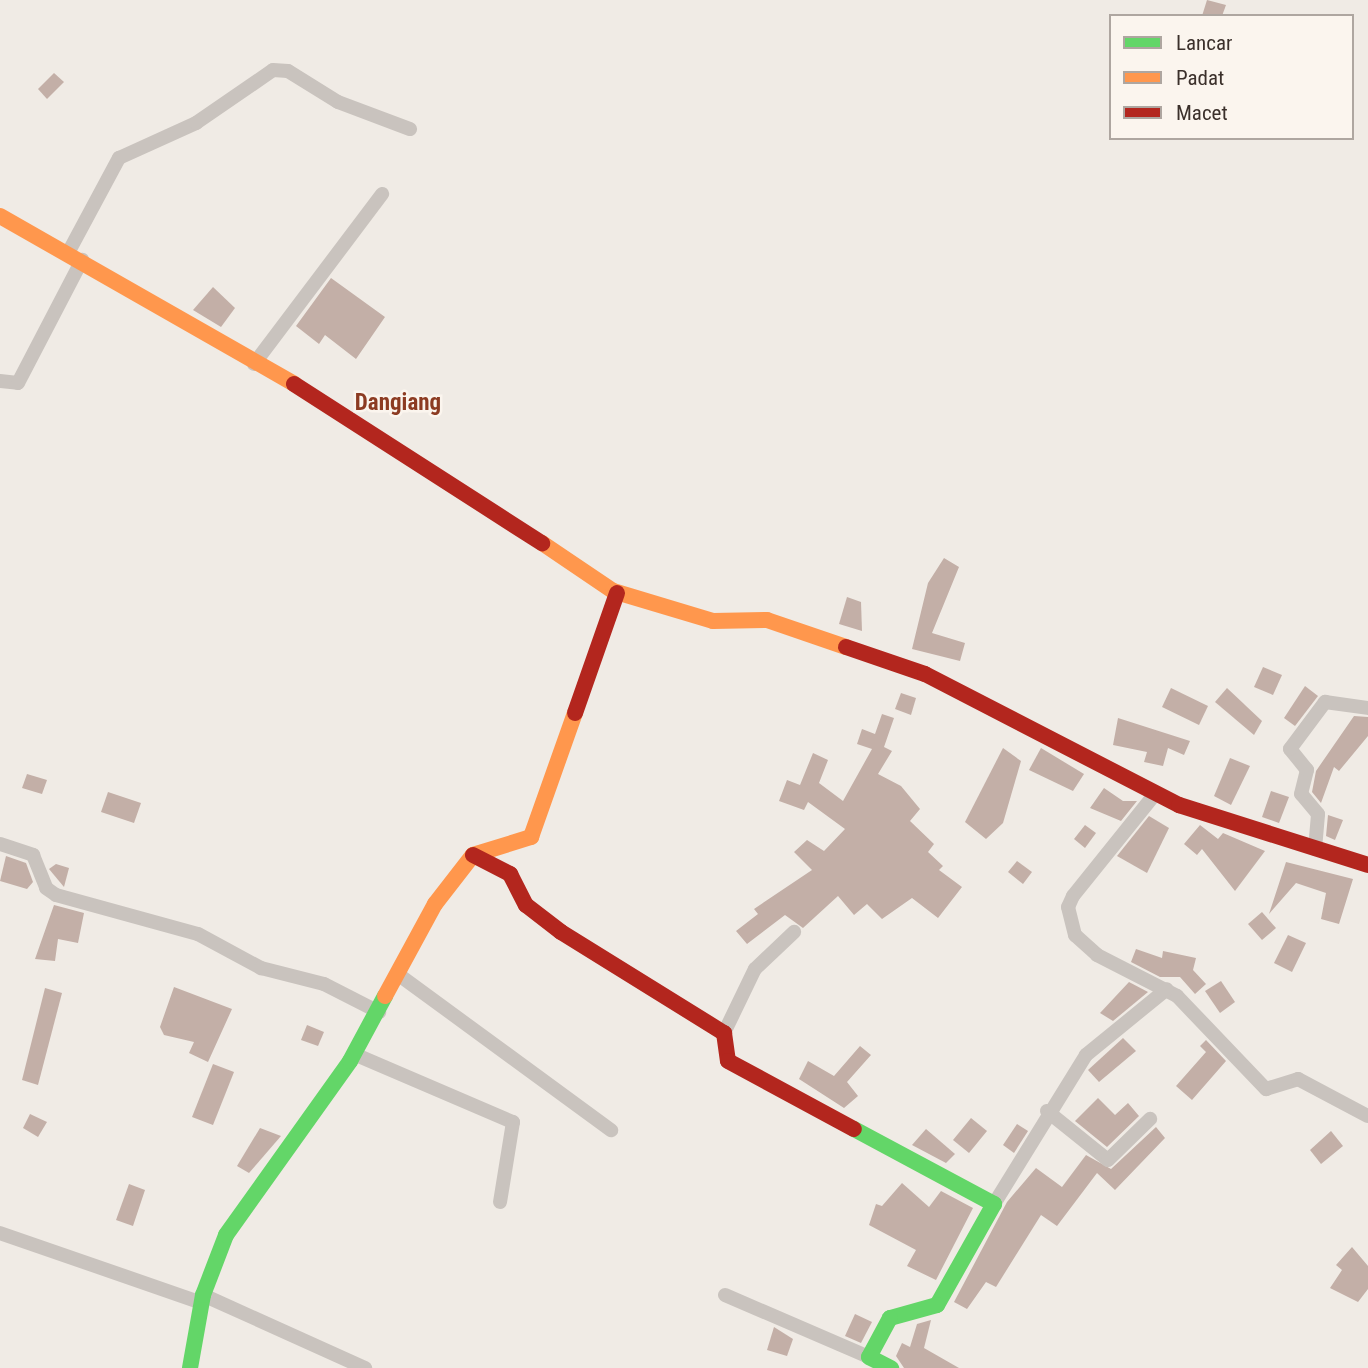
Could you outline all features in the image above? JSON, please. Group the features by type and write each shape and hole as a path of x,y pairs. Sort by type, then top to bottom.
{"street":[{"path":"0,381 18,383 119,158 196,123 273,71 288,71 338,102 410,129"},
{"path":"254,364 382,194"},
{"path":"0,216 75,257 254,364 364,424 617,593 713,621 767,620 925,674 1155,794 1368,865"},
{"path":"190,1368 203,1299 226,1235 354,1054 435,904 473,855 531,837 617,593"},
{"path":"1315,849 1318,814 1301,794 1307,770 1290,749 1325,702 1368,708"},
{"path":"1155,794 1068,907 1085,948 1167,989 1266,1089 1298,1079 1368,1116"},
{"path":"0,844 33,855 46,888 56,895 198,934 261,968 324,985 379,1012"},
{"path":"473,855 510,874 526,905 561,932 724,1033"},
{"path":"794,932 760,963 724,1033 728,1061 994,1204"},
{"path":"399,975 611,1130"},
{"path":"869,1357 890,1318 937,1305 1046,1111 1094,1047 1167,989"},
{"path":"354,1054 513,1122 500,1202"},
{"path":"1046,1111 1108,1160 1150,1119"},
{"path":"0,1233 203,1299 365,1368"},
{"path":"725,1295 891,1368"}],"building":[{"path":"1207,0 1226,5 1223,14 1203,14"},
{"path":"54,73 64,82 47,99 38,89"},
{"path":"331,278 385,317 356,359 325,335 319,344 296,326"},
{"path":"213,287 235,308 221,327 193,310"},
{"path":"944,558 959,567 932,633 965,643 960,661 912,649 928,583"},
{"path":"847,597 861,602 862,631 839,624"},
{"path":"1263,667 1282,675 1273,695 1254,687"},
{"path":"1305,686 1318,696 1295,726 1284,718"},
{"path":"1171,688 1208,706 1199,725 1162,707"},
{"path":"1227,688 1262,721 1254,735 1215,702"},
{"path":"901,693 916,698 911,715 895,709"},
{"path":"882,714 894,718 884,747 892,751 878,774 901,786 920,809 910,821 934,844 928,852 943,866 939,870 962,887 938,918 912,898 882,919 867,904 854,915 838,896 803,928 785,915 747,944 736,931 758,914 754,909 812,870 794,852 807,840 824,851 845,829 808,802 804,810 779,801 787,780 800,785 813,753 828,760 819,783 843,801 872,749 857,744 862,729 875,734"},
{"path":"1354,716 1368,717 1368,736 1339,771 1334,767 1321,803 1312,792 1316,771"},
{"path":"1118,718 1190,741 1184,755 1168,748 1163,766 1144,762 1147,752 1113,745"},
{"path":"1003,748 1021,761 1003,823 986,839 965,822"},
{"path":"1041,748 1084,774 1073,791 1029,770"},
{"path":"1230,758 1250,766 1231,805 1214,796"},
{"path":"27,774 47,780 42,794 22,788"},
{"path":"1104,788 1123,801 1137,801 1121,821 1090,808"},
{"path":"1271,791 1289,797 1279,823 1262,817"},
{"path":"108,792 141,803 134,823 101,812"},
{"path":"1328,815 1343,820 1335,840 1326,836"},
{"path":"1149,816 1169,828 1147,873 1117,856"},
{"path":"1085,825 1096,833 1085,848 1074,839"},
{"path":"1200,825 1218,839 1223,833 1265,851 1235,891 1202,849 1197,855 1184,844"},
{"path":"6,856 26,863 33,882 27,889 0,881"},
{"path":"1017,861 1032,872 1023,884 1008,872"},
{"path":"1286,862 1353,879 1339,924 1321,919 1326,893 1296,883 1269,914"},
{"path":"56,864 69,868 64,887 49,869"},
{"path":"54,905 84,913 78,943 58,939 55,961 35,959"},
{"path":"1262,912 1276,928 1262,940 1248,924"},
{"path":"1288,935 1306,943 1292,972 1274,963"},
{"path":"1136,949 1162,958 1163,951 1196,958 1193,970 1206,984 1195,994 1180,977 1160,977 1131,962"},
{"path":"1221,981 1235,1002 1220,1013 1205,991"},
{"path":"1129,982 1148,992 1113,1021 1100,1013"},
{"path":"174,987 232,1009 208,1062 189,1053 194,1042 164,1035 160,1027"},
{"path":"45,988 62,993 38,1085 22,1080"},
{"path":"307,1025 324,1032 318,1046 301,1040"},
{"path":"1123,1038 1136,1051 1099,1082 1088,1070"},
{"path":"1206,1040 1226,1061 1192,1100 1176,1086 1206,1052 1200,1046"},
{"path":"860,1046 871,1055 847,1082 858,1096 844,1108 799,1079 808,1061 834,1076"},
{"path":"213,1064 234,1072 213,1125 192,1117"},
{"path":"1098,1098 1115,1115 1128,1103 1139,1116 1107,1147 1075,1121"},
{"path":"30,1114 47,1122 38,1137 23,1128"},
{"path":"971,1118 987,1131 969,1153 953,1140"},
{"path":"1017,1124 1028,1131 1014,1153 1003,1145"},
{"path":"1156,1127 1165,1138 1115,1190 1097,1173 1057,1226 1041,1215 996,1287 986,1282 967,1309 954,1302 1007,1202 1036,1168 1062,1187 1086,1155 1111,1169"},
{"path":"260,1128 281,1136 249,1173 237,1166"},
{"path":"926,1129 955,1154 946,1163 912,1145"},
{"path":"1331,1131 1343,1146 1321,1164 1310,1150"},
{"path":"902,1183 929,1207 941,1191 973,1208 936,1280 907,1266 916,1250 869,1225 876,1204 882,1206"},
{"path":"129,1184 145,1190 133,1226 116,1220"},
{"path":"1352,1247 1368,1266 1368,1289 1358,1302 1330,1288 1342,1270 1336,1265"},
{"path":"855,1314 872,1322 861,1343 845,1336"},
{"path":"931,1320 924,1348 959,1368 904,1368 896,1356 902,1343 910,1347 917,1324"},
{"path":"774,1327 793,1339 787,1356 767,1350"}],"traffic: fast":[{"path":"190,1368 203,1295 226,1235 350,1061 385,996"},
{"path":"854,1129 994,1204 937,1305 890,1318 869,1357 891,1368"}],"traffic: slow":[{"path":"0,216 294,384"},
{"path":"542,543 613,591 713,621 767,620 846,647"},
{"path":"385,996 435,904 473,855 531,837 575,713"}],"traffic: jam":[{"path":"294,384 542,543"},
{"path":"575,713 617,593"},
{"path":"846,647 925,674 1179,805 1368,865"},
{"path":"473,855 510,874 526,905 561,932 724,1033 728,1061 854,1129"}],"district":[{"name":"Dangiang","path":"398,403"}]}
